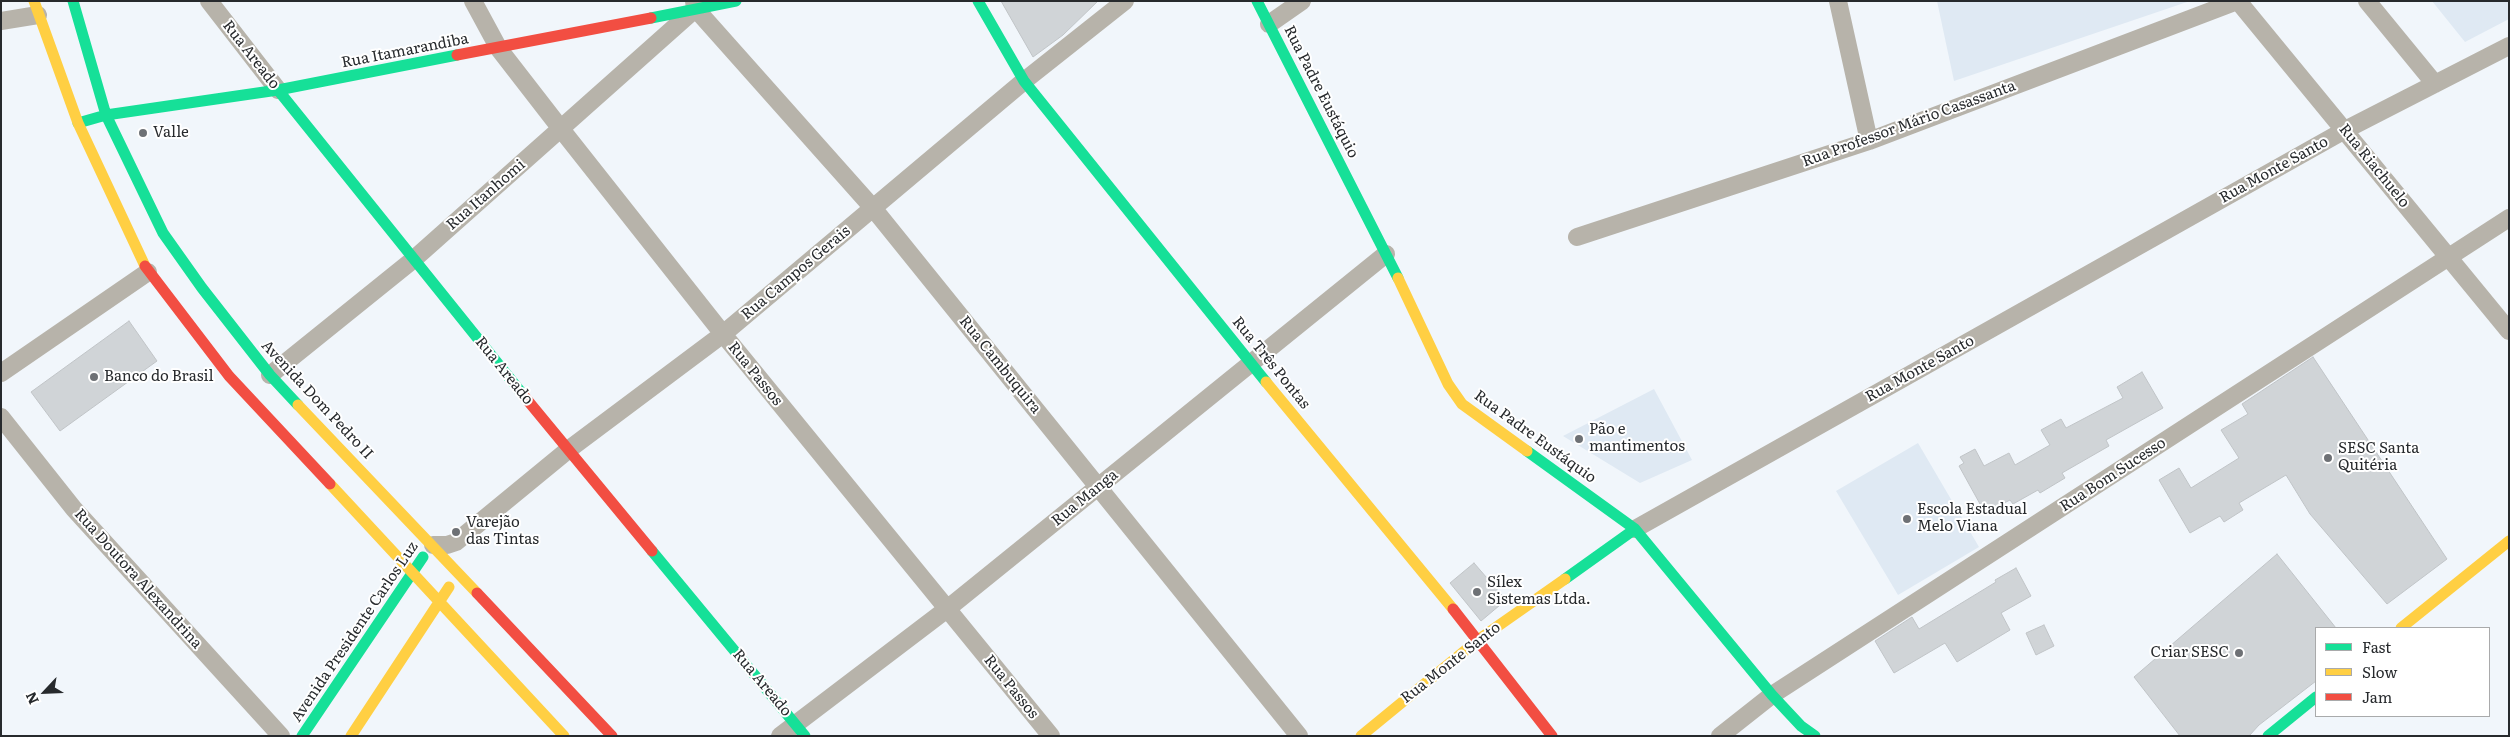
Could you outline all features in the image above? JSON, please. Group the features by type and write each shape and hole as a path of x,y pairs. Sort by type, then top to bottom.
{"main road":[{"name":"Avenida Dom Pedro II","path":"73,1 106,115 163,233 202,288 270,375 612,736"},
{"name":"Rua Itamarandiba","path":"78,123 106,115 278,90 498,48 695,5 736,1"},
{"name":"Rua Três Pontas","path":"978,1 1024,81 1250,362 1478,640 1552,736"},
{"name":"Rua Padre Eustáquio","path":"1257,1 1386,254 1448,384 1462,404 1635,529 1772,695 1801,726 1815,736"},
{"path":"36,8 78,123 148,272 229,376 564,736"},
{"name":"Rua Areado","path":"278,90 568,450 801,730"},
{"name":"Rua Monte Santo","path":"1360,736 1478,640 1635,529"},
{"path":"2402,627 2509,541"},
{"name":"Avenida Presidente Carlos Luz","path":"302,736 412,571 433,545"},
{"path":"351,736 439,600 459,573"},
{"path":"2268,736 2315,698"}],"street":[{"name":"Rua Areado","path":"209,1 278,90"},
{"name":"Rua Passos","path":"473,1 498,48 561,129 723,334 1051,736"},
{"name":"Rua Campos Gerais","path":"433,545 447,545 456,542 568,450 723,334 1024,81 1125,1"},
{"path":"1269,24 1302,1"},
{"path":"1838,1 1869,141"},
{"name":"Rua Professor Mário Casassanta","path":"1577,237 1869,141 2238,1"},
{"name":"Rua Riachuelo","path":"2238,1 2509,331"},
{"path":"2367,1 2435,84"},
{"name":"Rua Itanhomi","path":"270,375 414,259 561,129 695,5"},
{"name":"Rua Cambuquira","path":"695,5 873,208 1299,736"},
{"path":"1,21 36,8"},
{"name":"Rua Monte Santo","path":"1635,529 2345,130 2509,46"},
{"name":"Rua Bom Sucesso","path":"1720,736 1772,695 2509,218"},
{"name":"Rua Manga","path":"780,736 801,730 1250,362 1386,254"},
{"path":"1,372 148,272"},
{"name":"Rua Doutora Alexandrina","path":"1,416 74,509 280,736"}],"shaded area":[{"path":"1937,1 2190,1 1954,81"},
{"path":"2432,1 2509,1 2509,19 2465,42"},
{"path":"1654,389 1692,460 1640,483 1563,436"},
{"name":"Escola Estadual Melo Viana","path":"1918,443 1979,547 1898,595 1836,491"}],"building":[{"path":"1001,1 1098,1 1063,35 1033,57"},
{"name":"Banco do Brasil","path":"129,321 157,361 60,431 31,392"},
{"name":"SESC Santa Quitéria","path":"2313,357 2447,559 2387,604 2310,514 2286,475 2239,503 2243,510 2224,522 2220,516 2190,533 2159,480 2179,468 2191,488 2239,458 2221,430 2248,414 2242,404"},
{"path":"2142,372 2163,408 2106,440 2109,446 2062,473 2065,478 2040,493 2038,490 2013,504 2010,500 1985,513 1959,466 1964,463 1960,457 1975,449 1984,466 2009,453 2015,465 2050,445 2041,430 2061,419 2066,428 2123,398 2117,387"},
{"name":"Criar SESC","path":"2277,554 2335,627 2315,627 2315,682 2259,725 2249,736 2180,736 2134,677"},
{"name":"Sílex Sistemas Ltda.","path":"1474,563 1506,600 1481,621 1450,583"},
{"path":"2016,568 2031,596 2001,613 2010,630 1957,662 1945,643 1894,673 1875,641 1912,617 1919,629"},
{"path":"2044,625 2054,646 2036,655 2026,633"}],"traffic: fast":[{"path":"73,1 106,115 163,233 202,288 270,375 298,405"},
{"path":"651,18 736,1"},
{"path":"978,1 1024,81 1266,382"},
{"path":"1257,1 1398,278"},
{"path":"78,123 106,115 278,90 457,55"},
{"path":"278,90 524,396"},
{"path":"1527,451 1635,529 1772,695 1801,726 1815,736"},
{"path":"1565,579 1635,529"},
{"path":"652,551 805,736"},
{"path":"302,736 423,557"},
{"path":"2268,736 2315,698"}],"traffic: slow":[{"path":"34,1 78,123 145,266"},
{"path":"1398,278 1448,384 1462,404 1527,451"},
{"path":"1266,382 1453,609"},
{"path":"298,405 477,593"},
{"path":"330,484 564,736"},
{"path":"2402,627 2509,541"},
{"path":"1361,736 1478,640 1565,579"},
{"path":"351,736 449,587"}],"traffic: jam":[{"path":"457,55 651,18"},
{"path":"145,266 229,376 330,484"},
{"path":"524,396 652,551"},
{"path":"477,593 612,736"},
{"path":"1453,609 1552,736"}],"place":[{"name":"Valle","path":"143,133"},
{"name":"Banco do Brasil","path":"94,377"},
{"name":"Pão e mantimentos","path":"1579,439"},
{"name":"SESC Santa Quitéria","path":"2328,458"},
{"name":"Escola Estadual Melo Viana","path":"1907,519"},
{"name":"Varejão das Tintas","path":"456,532"},
{"name":"Sílex Sistemas Ltda.","path":"1477,592"},
{"name":"Criar SESC","path":"2239,653"}]}
